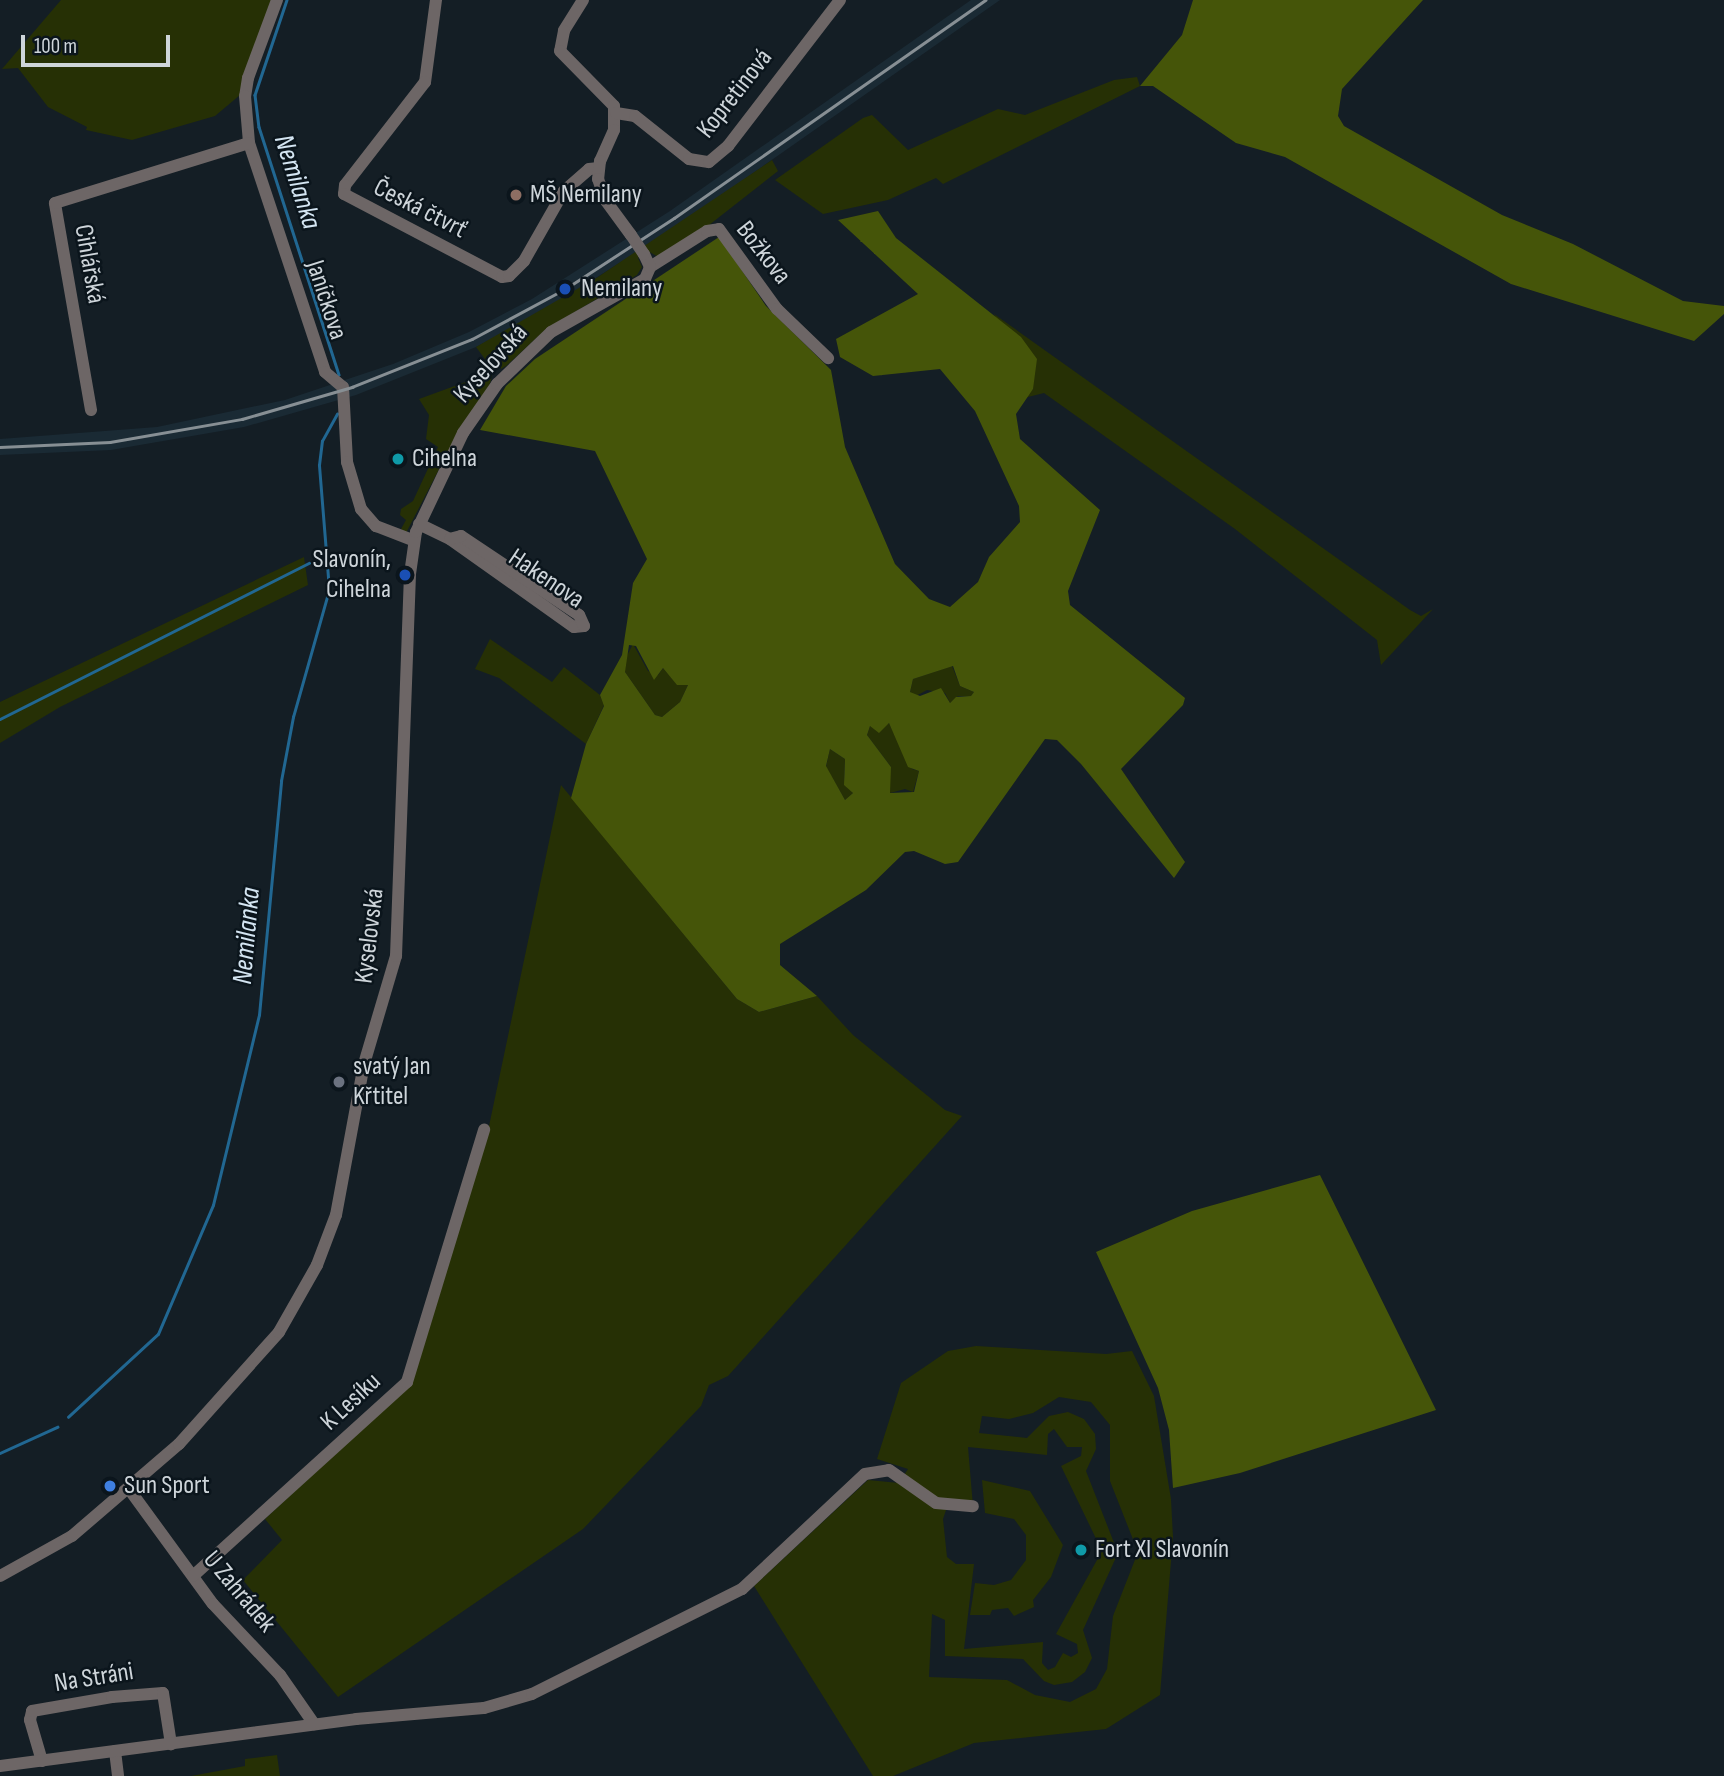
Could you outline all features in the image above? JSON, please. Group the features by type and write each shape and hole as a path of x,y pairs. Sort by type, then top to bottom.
{"street":[{"name":"Janíčkova","path":"276,0 247,87 249,143 326,372 342,387 347,462 359,502 376,526 413,540"},
{"name":"Česká čtvrť","path":"436,0 425,82 345,185 344,194 495,273 509,276 524,261 564,191 589,169 599,168"},
{"path":"583,0 564,31 560,51 568,63 609,97 616,113 614,132 599,168 604,197 644,254 650,267"},
{"name":"Kopretinová","path":"616,113 635,116 692,161 710,162 729,146 840,0"},
{"name":"Cihlářská","path":"92,410 55,203 249,143"},
{"name":"Božkova","path":"650,267 707,231 719,229 732,241 777,309 828,358"},
{"name":"Kyselovská","path":"0,1576 66,1540 200,1424 279,1332 311,1278 337,1216 365,1064 396,956 413,540 467,425 516,362 556,328 643,280 650,267"},
{"path":"419,524 450,539"},
{"name":"Hakenova","path":"461,536 579,615 584,626 574,628 450,539 461,536"},
{"name":"K Lesíku","path":"193,1576 407,1382 484,1130"},
{"path":"0,1766 314,1724 484,1708 532,1694 742,1589 865,1474 878,1469 902,1477 941,1505 973,1506"},
{"name":"U Zahrádek","path":"128,1489 220,1612 281,1675 314,1724"},
{"name":"Na Stráni","path":"42,1761 30,1720 32,1712 112,1697 162,1692 171,1744"},
{"path":"115,1751 118,1776"}],"shaded area":[{"path":"971,0 1000,0 679,225 541,313 476,347 356,395 244,427 111,450 0,455 0,439 157,427 285,400 393,364 469,332 532,299 670,211"}],"green space":[{"path":"61,0 273,0 240,95 215,116 132,140 86,130 87,127 48,107 18,68 2,69"},
{"path":"1193,0 1423,0 1342,89 1338,116 1344,126 1502,215 1573,244 1683,301 1724,306 1724,314 1694,341 1511,284 1285,157 1236,143 1153,86 1140,86 1182,35"},
{"path":"1137,77 1140,86 943,184 936,178 888,200 823,214 775,180 863,118 872,115 908,150 998,109 1025,115 1114,80"},
{"path":"772,160 778,171 704,229 660,258 648,251 638,258 642,267 637,275 546,329 506,366 501,369 496,358 488,363 476,347 598,277"},
{"path":"878,211 896,238 1021,337 1037,359 1033,389 1016,414 1020,439 1100,510 1068,591 1070,605 1185,698 1183,705 1121,769 1185,862 1174,878 1081,764 1057,740 1045,739 958,862 945,864 914,851 905,852 866,890 780,944 780,965 817,996 759,1012 737,999 571,798 586,744 604,706 600,695 622,655 633,583 647,559 595,451 480,430 506,386 535,359 719,237 766,306 831,370 845,447 895,564 929,599 950,607 978,582 989,557 1020,522 1019,506 975,411 940,369 873,376 840,357 836,339 918,294 838,220","holes":["629,645 636,646 654,680 663,668 677,685 688,685 680,702 662,717 655,715 625,672","953,666 960,686 974,692 971,696 956,697 950,703 941,688 920,696 910,692 913,679","889,723 908,767 919,771 914,792 890,793 891,767 867,735 870,726 879,733","830,749 845,759 844,785 853,793 845,800 826,766"]},
{"path":"994,314 1410,610 1421,616 1433,609 1381,665 1377,640 1235,529 1044,393 1024,398 1033,389"},
{"path":"493,372 489,387 451,446 406,533 401,529 406,520 400,515 401,509 413,501 438,447 426,439 429,415 419,399"},
{"path":"304,557 308,585 60,707 0,743 0,702"},
{"path":"490,639 552,682 564,667 600,695 604,705 586,744 499,678 475,669"},
{"path":"633,644 648,671 658,675 663,668 677,684 688,685 680,702 662,717 655,715 625,672 623,663"},
{"path":"952,666 960,686 974,692 971,696 958,696 950,703 945,693 927,690 914,697 910,692 913,679"},
{"path":"889,723 912,769 919,771 913,792 905,789 890,793 887,788 891,767 867,735 870,726 882,728"},
{"path":"830,749 845,759 844,780 853,793 845,800 826,767"},
{"path":"561,785 737,999 759,1012 817,996 853,1035 945,1110 962,1116 728,1376 709,1385 701,1406 583,1529 338,1697 243,1580 282,1540 265,1519 410,1384 485,1145"},
{"path":"1320,1175 1436,1410 1240,1473 1173,1488 1169,1430 1158,1388 1096,1252 1192,1211"},
{"path":"976,1346 1106,1354 1132,1351 1154,1396 1171,1499 1173,1537 1160,1695 1106,1729 974,1743 893,1776 873,1776 754,1586 868,1480 899,1483 908,1469 877,1459 901,1383 948,1351","holes":["1059,1397 1091,1402 1110,1425 1110,1481 1138,1552 1113,1616 1107,1669 1096,1689 1070,1702 1035,1695 1007,1680 929,1677 932,1614 945,1620 945,1656 1023,1659 1044,1681 1054,1685 1072,1682 1085,1672 1092,1658 1083,1630 1118,1553 1086,1471 1096,1449 1095,1434 1084,1419 1068,1412 1049,1416 1027,1438 979,1433 982,1416 1009,1419 1033,1413","1054,1429 1067,1447 1082,1447 1081,1456 1061,1466 1102,1551 1056,1634 1077,1644 1078,1653 1071,1657 1063,1653 1055,1667 1048,1670 1042,1663 1043,1642 964,1649 974,1564 956,1564 947,1557 943,1519 947,1507 973,1506 968,1447 1047,1455 1048,1434"]},
{"path":"982,1480 1030,1491 1063,1545 1051,1577 1033,1600 1034,1607 1014,1616 1008,1608 992,1610 990,1615 970,1615 975,1583 994,1585 1011,1580 1026,1560 1026,1535 1014,1519 985,1513"},
{"path":"277,1755 280,1776 191,1776 245,1766 245,1759"}],"waterway":[{"name":"Nemilanka","path":"287,0 255,95 259,127 339,374"},
{"name":"Nemilanka","path":"68,1417 158,1334 213,1205 259,1015 281,781 293,717 329,590 319,465 322,441 337,414"},
{"path":"318,559 328,554"},
{"path":"0,719 309,563"},
{"name":"Nemilanka","path":"0,1453 57,1427"}],"railway":[{"path":"0,447 110,442 242,419 352,387 472,339 565,289 674,218 985,0"}],"place":[{"name":"MŠ Nemilany","path":"516,195"},
{"name":"Nemilany","path":"565,289"},
{"name":"Cihelna","path":"398,459"},
{"name":"Slavonín, Cihelna","path":"405,575"},
{"name":"svatý Jan Křtitel","path":"339,1082"},
{"name":"Sun Sport","path":"110,1486"},
{"name":"Fort XI Slavonín","path":"1081,1550"}]}
